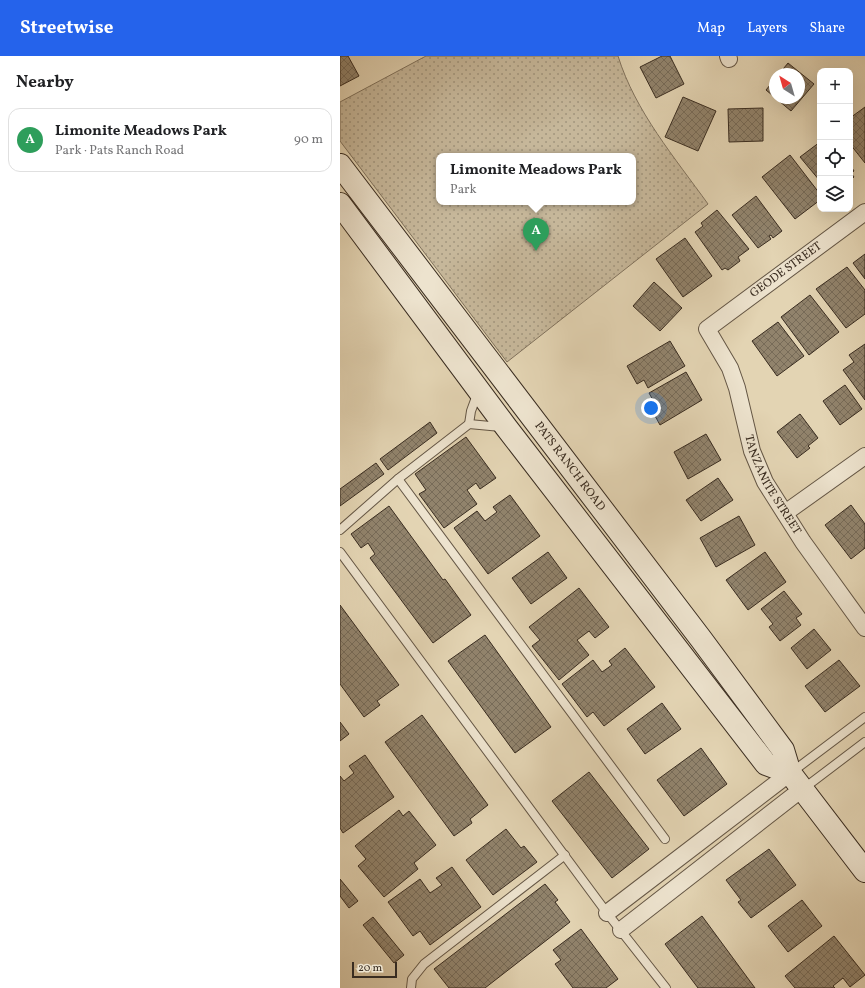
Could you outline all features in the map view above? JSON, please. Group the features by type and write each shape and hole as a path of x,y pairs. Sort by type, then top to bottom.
{"street":[{"name":"PATS RANCH ROAD","path":"340,165 705,645 783,750 796,781 865,871"},
{"name":"PATS RANCH ROAD","path":"340,204 506,427 766,764 796,781"},
{"name":"GEODE STREET","path":"707,329 865,212"},
{"name":"TANZANITE STREET","path":"707,329 730,368 737,388 752,451 765,482 865,628"},
{"path":"785,513 865,456"},
{"path":"607,913 678,859 796,781"},
{"path":"620,930 690,876 796,781"},
{"path":"678,859 690,876"}],"lane":[{"path":"340,530 398,479 468,424 479,390"},
{"path":"468,424 506,427"},
{"path":"398,479 666,839"},
{"path":"340,552 607,913 666,988"},
{"path":"796,781 865,717"},
{"path":"796,781 865,742"},
{"path":"411,988 412,979 424,964 565,855"}],"shaded area":[{"path":"426,56 618,56 625,76 645,115 708,204 507,362 340,141 340,102"}],"building":[{"path":"340,56 348,56 359,76 340,86"},
{"path":"662,56 670,56 684,84 656,98 640,67"},
{"path":"788,63 794,68 784,68"},
{"path":"805,77 814,84 805,95"},
{"path":"683,97 716,111 698,151 665,137"},
{"path":"783,104 797,104 791,111"},
{"path":"865,107 865,163 853,148 853,116"},
{"path":"763,108 763,141 729,142 728,109"},
{"path":"817,144 817,177 800,157"},
{"path":"790,155 817,190 817,202 795,219 762,177"},
{"path":"756,196 782,231 773,238 771,235 769,236 771,239 758,248 732,215"},
{"path":"717,210 749,249 738,257 740,261 728,270 725,268 722,270 695,232 703,226 701,223"},
{"path":"685,238 712,276 683,297 656,259"},
{"path":"865,254 865,279 853,263"},
{"path":"847,267 865,290 865,314 846,328 816,289"},
{"path":"654,282 682,308 660,331 633,306"},
{"path":"810,295 839,332 809,355 781,317"},
{"path":"778,322 804,356 777,376 752,341"},
{"path":"670,341 685,366 648,388 644,380 637,384 627,366"},
{"path":"865,344 865,400 843,370 854,362 849,355"},
{"path":"686,372 702,400 660,425 654,414 659,411 649,393"},
{"path":"845,385 862,409 840,425 823,401"},
{"path":"800,414 818,438 808,446 810,448 797,458 777,432"},
{"path":"430,422 437,433 388,470 380,459"},
{"path":"706,434 721,460 688,479 674,452"},
{"path":"466,437 496,478 480,489 476,483 467,490 477,504 444,528 419,494 426,490 415,474"},
{"path":"376,463 384,474 340,506 340,489"},
{"path":"718,478 733,500 701,521 686,500"},
{"path":"510,495 540,536 488,574 454,528 477,511 485,521 497,512 493,507"},
{"path":"851,505 865,524 865,548 851,559 825,525"},
{"path":"389,506 443,580 445,579 471,615 433,643 370,558 375,554 368,543 361,548 351,534"},
{"path":"739,516 755,545 716,567 700,538"},
{"path":"548,552 567,578 531,604 512,578"},
{"path":"765,552 786,582 748,610 726,580"},
{"path":"579,588 609,627 595,638 589,631 577,640 589,655 559,680 532,646 540,640 529,627"},
{"path":"784,591 802,614 796,618 801,625 780,641 769,627 773,624 761,609"},
{"path":"340,605 399,685 377,701 380,705 364,717 340,684"},
{"path":"814,629 831,650 807,669 791,648"},
{"path":"485,635 551,727 515,753 448,661"},
{"path":"625,648 655,687 604,726 593,712 587,717 562,684 593,660 602,672 612,665 609,661"},
{"path":"839,660 860,686 825,712 805,686"},
{"path":"662,703 681,729 645,754 627,729"},
{"path":"422,715 488,805 470,819 472,823 454,836 385,742"},
{"path":"340,722 349,734 340,741"},
{"path":"701,748 727,784 684,816 657,780"},
{"path":"365,755 394,797 343,833 340,828 340,776 344,781 354,773 349,766"},
{"path":"589,772 649,849 612,878 552,801"},
{"path":"399,810 403,816 409,811 436,845 414,863 418,869 384,897 358,866 366,859 355,846"},
{"path":"506,829 521,848 524,846 537,862 493,895 466,860"},
{"path":"769,849 796,885 751,918 738,902 741,900 726,880"},
{"path":"452,867 481,907 430,945 420,931 413,936 388,902 420,879 430,893 442,885 436,878"},
{"path":"340,879 358,901 349,908 340,896"},
{"path":"545,884 558,900 555,902 570,922 485,988 449,988 434,969"},
{"path":"802,900 822,926 788,952 768,926"},
{"path":"702,916 755,988 698,988 665,944"},
{"path":"373,917 404,955 394,963 363,925"},
{"path":"581,929 618,979 606,988 573,988 555,964 561,960 553,950"},
{"path":"834,936 865,975 850,987 843,978 833,986 835,988 795,988 785,976"}],"place":[{"name":"Limonite Meadows Park","path":"536,251"}]}
